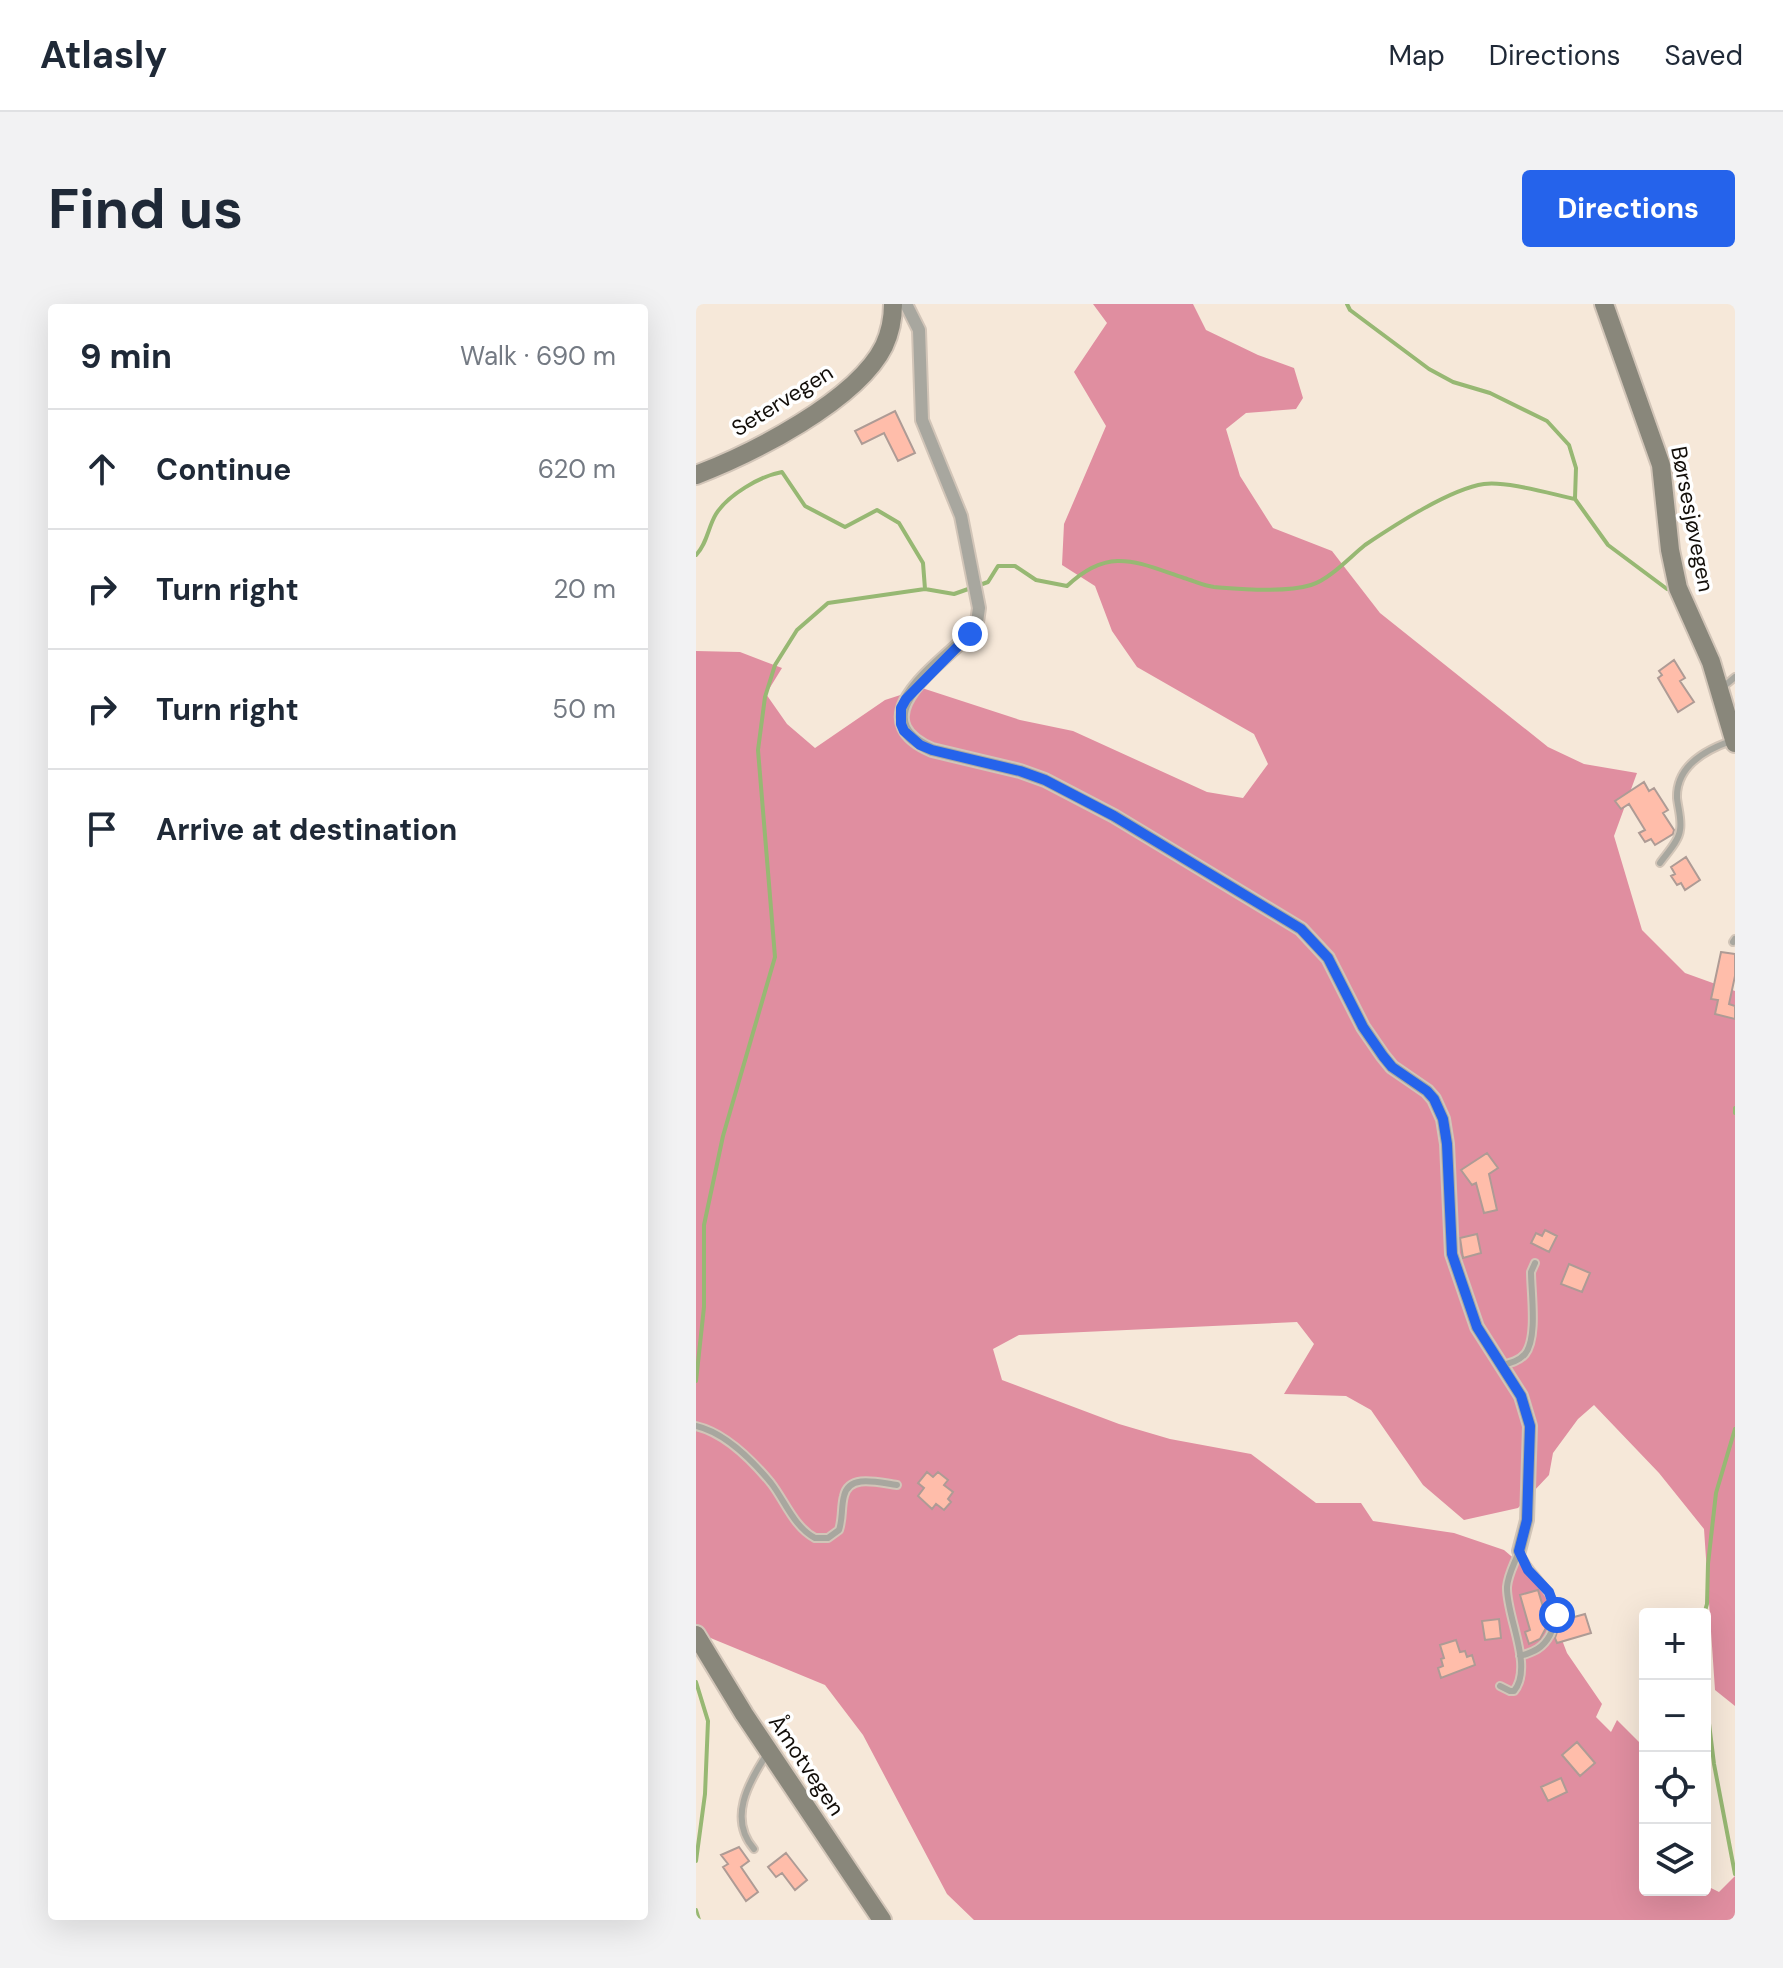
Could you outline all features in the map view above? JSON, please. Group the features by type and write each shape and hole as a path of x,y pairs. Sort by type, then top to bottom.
{"main road":[{"name":"Setervegen","path":"696,475 755,449 851,385 884,345 890,331 893,304"},
{"name":"Børsesjøvegen","path":"1604,304 1661,465 1670,550 1678,588 1711,662 1735,741"},
{"name":"Åmotvegen","path":"696,1635 716,1671 882,1920"}],"street":[{"path":"906,304 919,330 922,420 961,516 979,608 977,622 970,634 906,699 900,718 904,731 920,745 932,750 1020,771 1114,816 1292,923 1316,942 1328,958 1363,1027 1383,1056 1392,1067 1427,1091 1437,1105 1445,1127 1452,1254 1477,1327 1521,1396 1530,1426 1527,1520 1519,1551"}],"lane":[{"path":"1720,689 1735,677"},
{"path":"1660,863 1681,829 1677,795 1683,772 1701,755 1735,741"},
{"path":"1502,1365 1520,1359 1529,1347 1532,1334 1531,1272 1535,1263"},
{"path":"696,1426 719,1434 749,1461 771,1483 798,1524 815,1538 828,1538 839,1530 845,1490 852,1483 866,1481 897,1485"},
{"path":"1519,1551 1528,1570 1549,1592 1557,1615 1545,1643 1536,1651 1520,1656"},
{"path":"1500,1686 1510,1691 1517,1688 1521,1677 1507,1587 1519,1551"},
{"path":"754,1849 745,1839 739,1818 755,1772 769,1751"}],"shaded area":[{"path":"1093,304 1193,304 1206,330 1294,368 1303,398 1296,409 1246,413 1226,429 1240,476 1273,528 1332,551 1380,613 1548,747 1584,764 1637,773 1614,836 1642,930 1685,973 1735,991 1735,1706 1715,1690 1704,1529 1659,1473 1594,1405 1578,1419 1553,1453 1549,1475 1518,1508 1464,1520 1423,1485 1371,1410 1346,1396 1284,1394 1314,1344 1297,1322 1019,1335 993,1349 1002,1380 1119,1424 1170,1439 1251,1454 1316,1503 1361,1503 1373,1521 1454,1533 1504,1550 1539,1580 1567,1653 1602,1704 1596,1717 1611,1732 1617,1720 1639,1742 1639,1896 1711,1896 1711,1888 1719,1892 1735,1876 1735,1920 974,1920 947,1894 863,1735 825,1685 696,1632 696,651 740,652 782,668 766,694 787,724 815,748 885,700 922,688 1020,720 1073,731 1207,792 1243,798 1268,764 1254,734 1137,667 1112,631 1095,586 1062,565 1064,524 1106,426 1074,372 1107,323"}],"building":[{"path":"895,411 915,453 898,461 884,433 862,444 855,431"},
{"path":"1674,660 1685,678 1680,681 1694,702 1678,712 1658,678 1662,675 1659,671"},
{"path":"1644,782 1649,791 1654,788 1668,810 1663,813 1674,830 1673,834 1655,845 1651,839 1645,842 1639,833 1645,830 1629,804 1621,809 1615,801"},
{"path":"1686,857 1700,880 1685,890 1671,876 1675,874 1671,867"},
{"path":"1721,952 1735,954 1735,976 1729,1004 1735,1006 1735,1019 1715,1014 1718,1000 1711,999"},
{"path":"1487,1153 1498,1168 1489,1174 1497,1210 1484,1213 1476,1183 1472,1185 1461,1170"},
{"path":"1545,1230 1557,1236 1549,1252 1531,1243 1536,1233 1542,1236"},
{"path":"1477,1234 1481,1253 1463,1258 1460,1238"},
{"path":"1569,1264 1590,1273 1582,1292 1561,1284"},
{"path":"927,1472 933,1477 938,1472 948,1480 944,1485 953,1492 948,1499 951,1502 944,1510 936,1504 932,1509 918,1496 924,1488 918,1483"},
{"path":"1538,1590 1548,1624 1540,1639 1529,1644 1525,1632 1530,1630 1520,1595"},
{"path":"1585,1614 1591,1633 1557,1643 1558,1629 1569,1626 1567,1619"},
{"path":"1499,1619 1501,1638 1485,1640 1482,1621"},
{"path":"1456,1640 1460,1652 1465,1651 1467,1657 1472,1655 1475,1665 1441,1678 1438,1668 1443,1666 1441,1659 1444,1658 1440,1645"},
{"path":"1577,1742 1595,1763 1580,1776 1562,1755"},
{"path":"1561,1778 1567,1792 1548,1801 1541,1787"},
{"path":"739,1847 749,1861 741,1867 758,1892 746,1901 723,1867 728,1864 721,1855"},
{"path":"786,1853 807,1880 795,1890 782,1873 776,1877 768,1867"}],"waterway":[{"path":"1347,304 1350,310 1429,369 1453,382 1490,393 1547,421 1569,445 1576,468 1575,498"},
{"path":"696,555 716,514 728,500 755,482 782,472 805,506 845,527 877,510 899,523 923,563 925,589 954,594 988,582 998,566 1015,566 1036,580 1067,586 1096,566 1123,561 1210,586 1289,589 1311,585 1325,578 1365,545 1439,500 1470,487 1494,484 1575,499 1608,545 1667,589"},
{"path":"696,1381 704,1307 704,1225 723,1136 775,957 758,750 765,697 775,665 797,630 828,603 925,589"},
{"path":"1735,1108 1735,1113"},
{"path":"1706,1608 1716,1493 1735,1429"},
{"path":"696,1682 708,1721 705,1794 696,1861"},
{"path":"1711,1740 1735,1874"},
{"path":"696,1910 699,1920"}],"route":[{"path":"970,634 912,690 901,708 904,731 920,745 932,750 1045,780 1114,816 1301,929 1328,958 1363,1027 1383,1056 1392,1067 1434,1099 1443,1119 1447,1144 1452,1254 1477,1327 1521,1396 1530,1426 1527,1520 1519,1551 1525,1566 1549,1592 1557,1615"}]}
